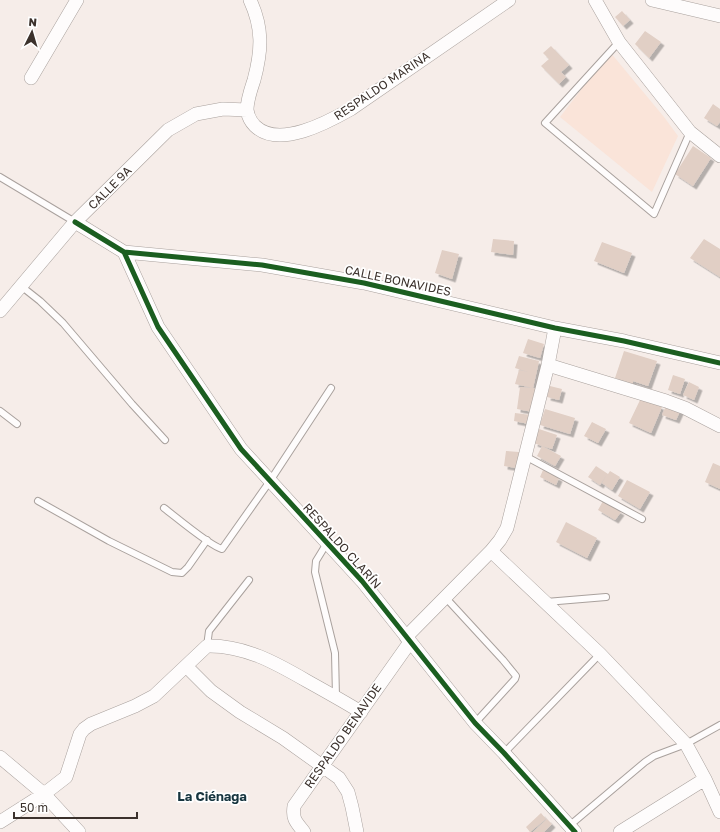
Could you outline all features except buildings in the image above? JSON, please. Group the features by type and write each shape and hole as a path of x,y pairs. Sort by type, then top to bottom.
{"street":[{"path":"31,78 77,0"},
{"path":"247,110 259,58 260,39 257,14 250,0"},
{"name":"RESPALDO MARINA","path":"247,110 251,122 259,130 271,134 288,135 324,124 351,109 509,0"},
{"path":"596,0 619,42 690,132 720,156"},
{"path":"652,0 720,16"},
{"name":"CALLE 9A","path":"0,311 75,222 168,130 196,114 223,109 247,110"},
{"name":"CALLE BONAVIDES","path":"75,222 124,252 262,265 364,283 555,328 624,340 720,363"},
{"name":"RESPALDO CLARÍN","path":"124,252 158,327 241,449 362,581 474,724 504,753 572,829"},
{"name":"RESPALDO BENAVIDE","path":"304,832 294,820 294,806 361,712 408,639 445,597 491,551 507,528 548,365 555,328"},
{"path":"548,365 666,401 684,408 720,426"},
{"path":"491,551 600,654 686,744 719,806"},
{"path":"0,822 44,794 66,777 80,734 84,729 91,724 135,706 154,696 207,646 222,646 242,650 260,656 277,664 361,712"},
{"path":"186,666 211,691 240,712 283,738 323,765 339,778 348,792 357,832"},
{"path":"0,757 44,794 75,830"},
{"path":"620,832 705,779"}],"lane":[{"path":"619,42 545,123 654,214 690,132"},
{"name":"CALLE BONAVIDES","path":"0,177 75,222"},
{"path":"21,286 40,301 63,323 132,404 165,440"},
{"path":"164,508 218,548 222,549 270,481 331,388"},
{"path":"0,411 17,424"},
{"path":"525,456 642,519"},
{"path":"38,501 109,541 172,572 182,573 207,540"},
{"path":"327,543 316,561 315,572 335,653 336,698"},
{"path":"207,646 209,631 248,580"},
{"path":"445,597 516,676 515,679 474,724"},
{"path":"544,602 606,597"},
{"path":"504,753 600,654"},
{"path":"572,829 645,762 654,756 686,744 720,725"}],"shaded area":[{"path":"610,52 678,136 652,192 560,117"}],"cycle path":[{"path":"75,222 124,252 262,265 364,283 555,328 624,341 720,363"},
{"path":"124,252 158,327 241,449 362,581 475,723 575,832"}],"district":[{"name":"La Ciénaga","path":"212,796"}]}
